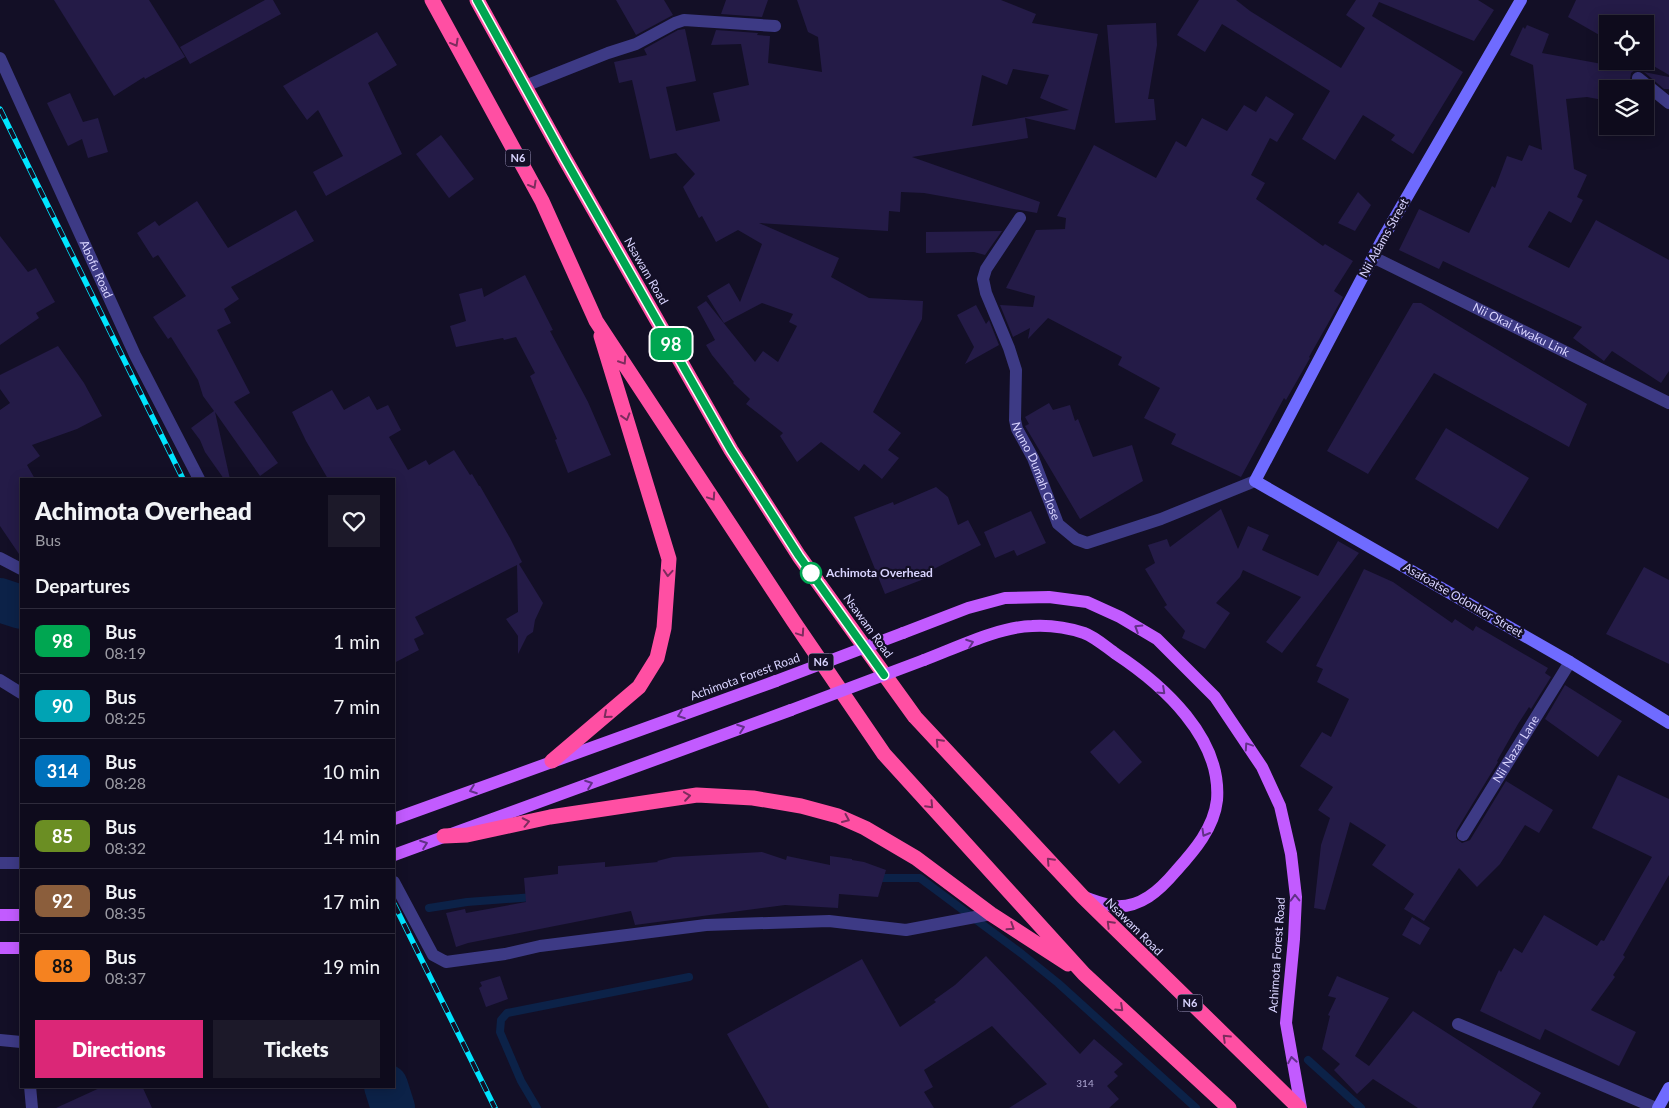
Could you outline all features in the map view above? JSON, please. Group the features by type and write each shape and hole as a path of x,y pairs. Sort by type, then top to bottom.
{"highway":[{"name":"N6","path":"432,0 542,201 596,321 794,622 884,754 1084,974 1229,1108"},
{"name":"Nsawam Road","path":"477,0 731,450 799,556 915,717 1083,897 1300,1108"},
{"path":"552,761 639,687 657,658 664,628 669,559 596,321"},
{"path":"444,836 467,835 550,816 697,795 753,798 801,806 838,816 865,828 916,858 991,914 1084,974"}],"main road":[{"name":"Achimota Forest Road","path":"395,818 776,680 968,608 1005,598 1049,597 1087,602 1120,617 1157,639 1215,697 1262,767 1280,806 1291,854 1296,896 1286,1023 1300,1108"},
{"path":"399,853 1006,630 1032,626 1066,629 1086,634 1139,669 1186,715 1204,741 1217,780 1216,801 1212,821 1196,848 1161,890 1150,897 1126,906 1112,906 1083,897"},
{"path":"0,915 20,915"},
{"path":"0,948 20,948"}],"street":[{"name":"Nii Adams Street","path":"1255,480 1373,257 1519,1"},
{"path":"525,86 636,44 684,20 775,26"},
{"name":"Abofu Road","path":"0,58 135,355 198,478"},
{"path":"1638,78 1669,102"},
{"name":"Numo Dumah Close","path":"1020,218 986,269 983,279 986,293 1016,370 1015,420 1017,429 1033,458 1058,524 1076,539 1087,543 1161,519 1255,480"},
{"name":"Nii Okai Kwaku Link","path":"1373,257 1669,403"},
{"name":"Asafoatse Odonkor Street","path":"1255,480 1570,662 1669,722"},
{"path":"0,558 20,568"},
{"name":"Nii Nazar Lane","path":"1463,835 1570,662"},
{"path":"0,680 20,692"},
{"path":"0,863 20,863"},
{"path":"395,884 433,955 446,962 505,954 540,946 697,926 829,921 906,930 991,914"},
{"path":"1458,1024 1657,1108 1669,1088"},
{"path":"0,1040 20,1042"},
{"path":"30,1088 32,1108"}],"building":[{"path":"54,0 149,0 185,57 145,79 144,77 114,96"},
{"path":"265,0 273,0 281,14 190,64 180,47"},
{"path":"616,0 664,0 673,15 636,35"},
{"path":"726,0 768,0 762,17 721,14"},
{"path":"797,0 1001,0 1036,14 1032,23 1098,34 1075,130 1025,118 1028,138 912,157 1040,202 1037,213 924,193 901,192 900,212 889,211 888,231 759,223 839,258 831,277 869,298 923,301 922,319 873,412 901,433 888,450 899,458 882,479 864,464 859,471 821,442 797,462 780,436 783,433 746,404 750,399 733,383 712,355 706,345 715,340 697,307 706,301 755,362 763,351 778,362 797,326 789,322 793,314 762,303 724,323 707,296 729,283 740,302 762,244 738,230 716,242 702,216 699,218 683,187 695,174 676,153 650,159 632,80 619,83 614,62 647,55 644,49 678,30 685,29 696,81 666,87 676,131 720,121 713,93 749,85 741,44 711,45 716,30 758,33 757,35 770,36 768,63 822,72 818,37 808,32","holes":["1013,69 1049,75 1040,98 1069,110 972,126 982,75 1007,85"]},
{"path":"1199,0 1236,0 1250,11 1341,68 1365,28 1346,15 1356,0 1478,0 1494,10 1474,41 1379,2 1372,16 1463,72 1413,154 1391,140 1395,135 1363,115 1335,160 1302,139 1330,91 1222,24 1205,52 1177,35"},
{"path":"1576,0 1669,0 1669,75 1654,66 1654,15 1599,15 1599,35 1568,17"},
{"path":"1156,23 1157,45 1148,99 1154,99 1156,120 1115,123 1107,25"},
{"path":"1527,25 1549,34 1542,53 1599,63 1599,70 1635,70 1631,73 1630,80 1599,80 1599,99 1587,97 1566,99 1574,169 1587,175 1577,197 1583,200 1571,223 1549,211 1528,247 1569,268 1596,220 1669,260 1669,371 1661,383 1612,351 1604,361 1573,338 1582,327 1443,261 1439,269 1399,250 1419,209 1469,233 1492,186 1495,188 1507,156 1522,161 1529,145 1542,150 1533,65 1510,55 1523,27 1525,29"},
{"path":"377,32 397,65 368,83 402,154 326,196 313,172 343,156 318,110 307,120 283,86"},
{"path":"1644,72 1669,77 1669,89 1664,89"},
{"path":"70,93 83,122 98,118 108,152 88,158 82,139 68,146 47,103"},
{"path":"1266,96 1294,114 1277,142 1270,138 1251,175 1265,183 1256,199 1323,246 1325,244 1353,261 1334,291 1343,297 1286,400 1284,398 1241,477 1171,444 1176,434 1144,418 1160,388 1118,365 1122,357 1048,318 1028,339 1030,328 1013,337 1000,305 1033,307 1035,296 1006,288 1036,230 1065,229 1066,218 1057,216 1094,145 1156,178 1176,141 1186,147 1202,118 1227,131 1244,105 1256,112"},
{"path":"441,135 474,179 449,198 416,154"},
{"path":"1358,192 1371,205 1355,231 1338,223"},
{"path":"197,201 228,248 296,210 314,241 231,287 239,299 224,309 231,323 217,330 250,393 234,402 278,463 260,476 215,412 230,478 223,478 191,428 214,411 203,396 198,380 171,337 168,339 153,317 186,296 158,255 153,258 137,233 155,221 159,226"},
{"path":"1002,231 985,255 974,252 926,253 926,232"},
{"path":"0,236 28,272 36,268 55,302 36,313 39,318 0,345"},
{"path":"525,275 553,330 550,331 588,402 611,455 568,473 555,440 557,439 530,376 535,373 516,337 456,347 450,326 466,321 459,294 482,288 484,297"},
{"path":"1413,303 1421,303 1587,404 1569,447 1434,373 1368,474 1327,451"},
{"path":"976,305 986,324 989,320 999,345 965,364 974,347 957,315"},
{"path":"58,346 84,383 102,416 77,429 32,445 40,456 27,465 34,478 20,478 20,556 0,526 0,410 10,403 0,389 0,375"},
{"path":"332,390 344,410 369,396 377,410 388,405 401,430 389,437 408,470 426,460 429,465 454,450 470,475 472,474 480,486 522,562 519,564 543,603 535,620 533,632 527,636 518,654 518,636 506,619 518,612 517,565 415,617 424,634 414,639 419,650 395,662 395,478 327,478 292,412"},
{"path":"1049,403 1053,410 1070,405 1075,421 1078,419 1093,457 1132,445 1143,481 1080,519 1025,426 1029,424 1025,417"},
{"path":"1446,428 1529,478 1498,529 1415,479"},
{"path":"936,487 948,497 958,525 968,520 981,545 922,575 924,579 885,594 854,517 893,502 894,505"},
{"path":"1221,509 1238,549 1248,526 1269,535 1262,550 1318,576 1338,541 1359,553 1282,653 1266,642 1301,597 1243,570 1240,577 1216,603 1230,613 1205,649 1182,638 1185,631 1164,607 1167,605 1145,569 1155,563 1148,545 1167,539 1170,547"},
{"path":"1031,511 1046,543 1017,556 1014,550 995,558 984,532"},
{"path":"1644,567 1669,580 1669,664 1606,634"},
{"path":"1364,569 1393,582 1452,623 1455,619 1473,631 1476,626 1548,668 1545,673 1551,677 1531,709 1529,707 1518,724 1498,762 1456,831 1456,838 1462,843 1470,840 1506,781 1553,810 1539,833 1525,825 1500,864 1477,887 1459,868 1424,921 1404,909 1414,894 1372,865 1386,845 1350,822 1325,910 1314,908 1321,845 1330,818 1318,810 1333,787 1300,766 1322,732 1331,737 1349,699 1317,682 1323,669 1316,666"},
{"path":"1565,685 1622,721 1598,757 1545,719"},
{"path":"1114,730 1142,762 1119,784 1090,752"},
{"path":"1618,775 1669,799 1669,875 1623,955 1625,957 1613,975 1615,977 1591,1010 1636,1032 1619,1066 1545,1029 1540,1040 1480,1011 1499,970 1501,972 1514,948 1522,953 1544,915 1597,946 1601,940 1604,941 1652,857 1592,828"},
{"path":"762,852 786,860 787,856 830,865 830,856 852,859 886,870 878,897 839,894 838,908 785,905 635,925 631,911 468,943 456,947 446,913 465,909 466,913 526,902 524,878 558,874 558,866 605,862 605,867 658,862 673,857"},
{"path":"1412,917 1430,928 1420,945 1402,935"},
{"path":"986,956 1080,1054 1094,1039 1123,1064 1114,1072 1118,1076 1107,1086 1119,1099 1109,1108 1009,1108 1047,1084 992,1026 924,1070 933,1087 924,1092 934,1108 769,1108 727,1034 862,959 900,1027 936,1002 934,1000 955,985"},
{"path":"500,976 508,999 486,1007 479,988 482,986 480,982"},
{"path":"1337,976 1389,998 1355,1056 1369,1066 1413,1011 1541,1093 1532,1108 1418,1108 1373,1079 1357,1094 1334,1070 1340,1064 1322,1049 1330,1016 1328,1015 1336,998 1328,996"},
{"path":"100,1088 143,1088 152,1108 56,1108"}],"waterway":[{"path":"0,600 20,607"},
{"path":"874,878 920,878 1058,983 1196,1108"},
{"path":"429,908 467,902 534,897"},
{"path":"537,1108 521,1081 500,1032 501,1020 507,1013 689,977"},
{"path":"1308,1060 1361,1108"},
{"path":"387,1088 393,1108"}],"railway":[{"path":"0,109 183,478"},
{"path":"395,906 495,1108"}],"bus line":[{"name":"98","path":"477,0 565,159 731,450 799,556 884,675"}],"place":[{"name":"Achimota Overhead","path":"811,573"}]}
